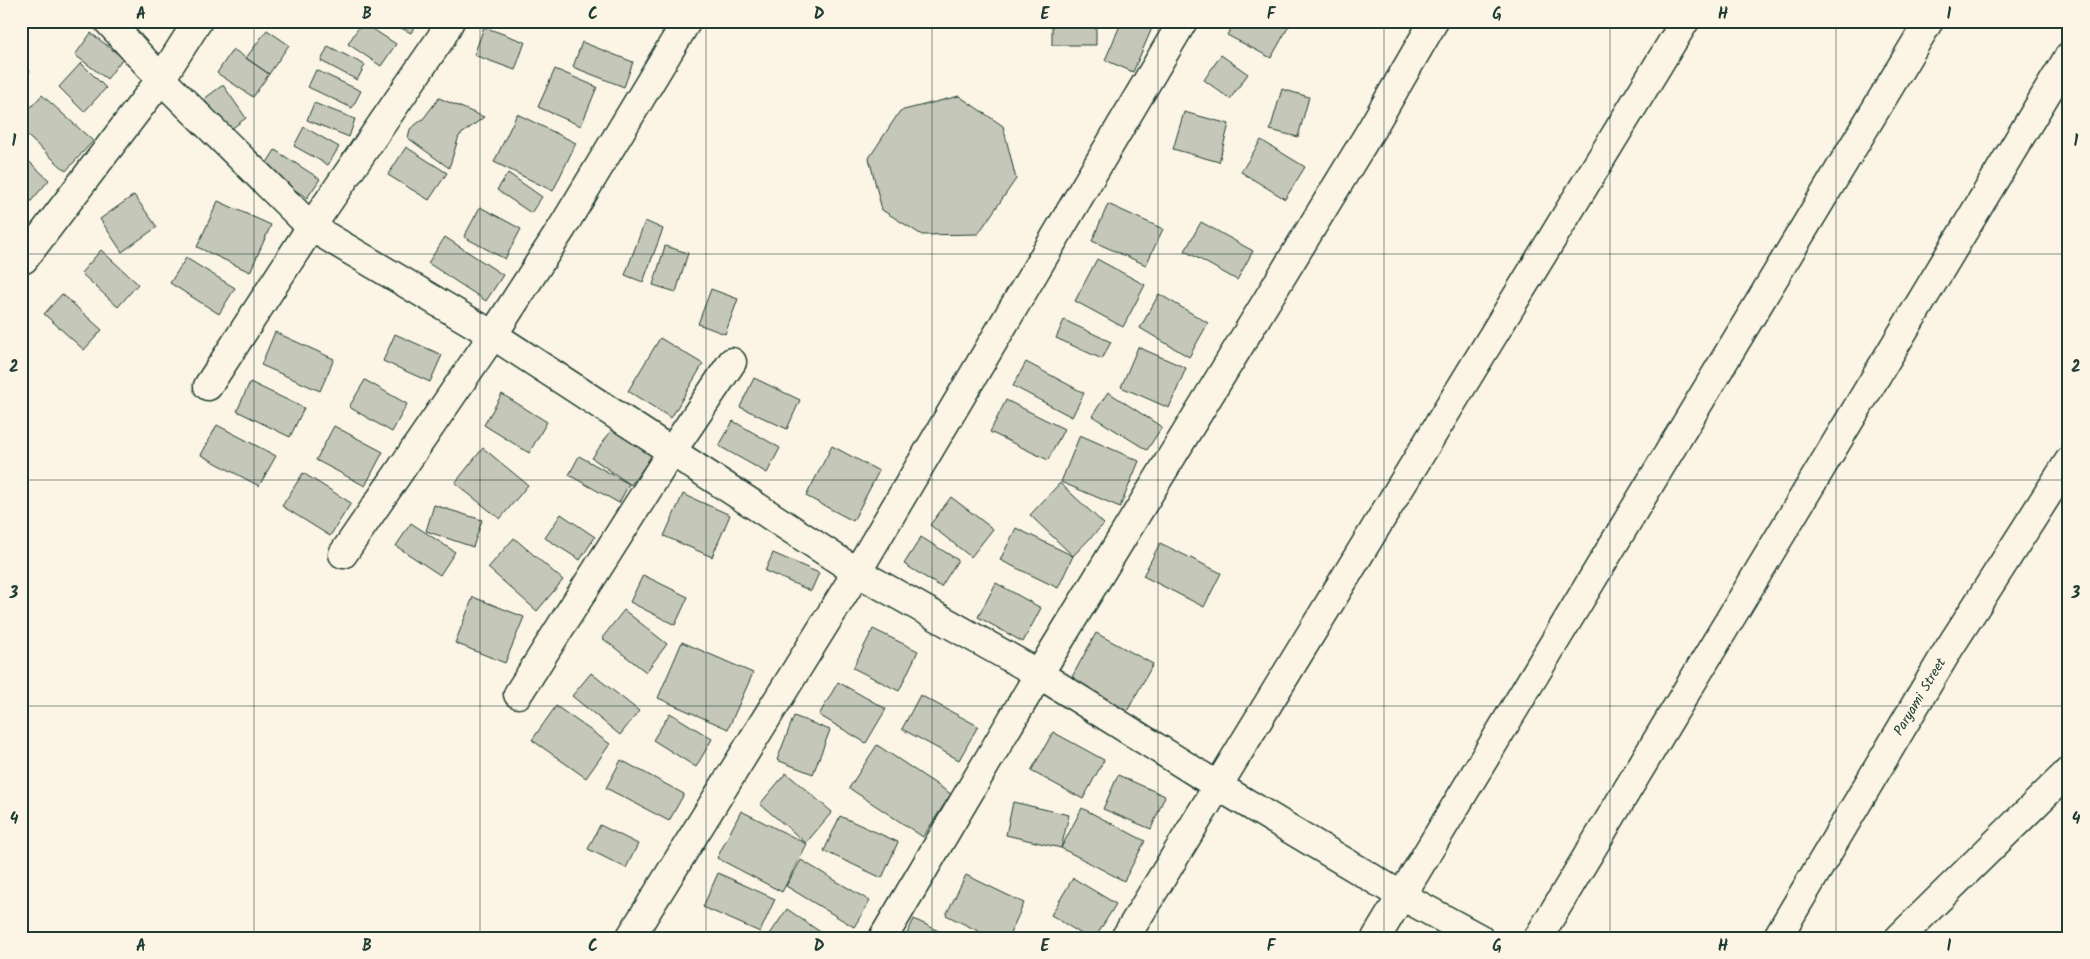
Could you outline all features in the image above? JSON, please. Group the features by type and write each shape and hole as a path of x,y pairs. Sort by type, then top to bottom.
{"street":[{"path":"108,21 161,79 311,227 493,334 857,572 1039,674 1218,786 1402,896 1479,938"},
{"path":"24,259 161,79 198,21"},
{"path":"208,386 311,227 441,38 450,21"},
{"path":"343,554 493,334 562,228 687,21"},
{"path":"630,938 857,572 1183,21"},
{"path":"883,938 1039,674 1371,130 1434,21"},
{"path":"1125,938 1685,21"},
{"path":"1376,938 1929,21"},
{"path":"1538,938 2069,56"},
{"path":"518,694 672,451 732,362"},
{"name":"Paryami Street","path":"1777,938 1948,650 2069,462"},
{"path":"1899,938 2069,771"}],"building":[{"path":"387,21 417,21 411,33"},
{"path":"1052,21 1096,21 1096,45 1052,45"},
{"path":"1122,21 1155,21 1133,72 1105,60"},
{"path":"1235,21 1284,21 1290,24 1271,58 1227,35"},
{"path":"362,22 396,44 381,66 348,44"},
{"path":"484,27 525,42 515,70 474,55"},
{"path":"267,30 289,45 269,74 246,58"},
{"path":"91,33 123,58 107,79 75,55"},
{"path":"582,42 633,62 624,87 573,67"},
{"path":"328,46 365,65 357,80 321,61"},
{"path":"233,49 269,74 253,97 217,73"},
{"path":"1221,55 1248,74 1230,99 1204,80"},
{"path":"21,63 30,71 21,82"},
{"path":"81,63 106,88 84,112 59,87"},
{"path":"555,69 597,87 581,126 538,107"},
{"path":"316,70 361,91 352,108 308,87"},
{"path":"223,85 246,118 227,132 204,99"},
{"path":"1282,89 1309,97 1298,137 1270,130"},
{"path":"42,95 93,141 66,171 21,130 21,118"},
{"path":"959,96 1003,126 1016,179 978,234 922,235 882,210 869,158 900,111"},
{"path":"439,98 484,117 459,136 449,168 408,138 410,129 423,119"},
{"path":"314,103 355,119 349,137 307,120"},
{"path":"1184,112 1229,124 1219,162 1173,149"},
{"path":"517,114 576,143 553,191 494,162"},
{"path":"304,127 339,147 328,165 294,146"},
{"path":"1261,140 1305,167 1285,199 1241,172"},
{"path":"406,147 447,173 429,200 388,175"},
{"path":"275,150 320,179 307,198 263,169"},
{"path":"21,154 49,180 27,206 21,201"},
{"path":"508,173 542,197 531,213 497,190"},
{"path":"134,195 157,227 122,252 100,219"},
{"path":"218,201 271,225 250,272 197,247"},
{"path":"1108,204 1163,229 1146,265 1092,241"},
{"path":"480,207 521,229 505,259 464,237"},
{"path":"645,221 663,229 643,282 625,275"},
{"path":"1201,222 1253,251 1237,280 1185,251"},
{"path":"445,237 503,275 486,301 428,263"},
{"path":"665,246 688,253 676,292 653,285"},
{"path":"101,250 138,284 118,307 81,273"},
{"path":"186,258 235,288 219,314 170,283"},
{"path":"1097,259 1145,285 1123,327 1075,301"},
{"path":"711,289 738,299 725,334 698,324"},
{"path":"62,294 102,330 84,350 44,314"},
{"path":"1159,294 1208,323 1189,357 1140,328"},
{"path":"1064,320 1111,342 1102,359 1056,338"},
{"path":"275,332 334,359 320,391 261,365"},
{"path":"395,334 442,355 430,382 383,361"},
{"path":"660,338 703,364 671,418 628,391"},
{"path":"1138,347 1186,368 1169,408 1121,387"},
{"path":"1026,362 1084,393 1072,417 1013,386"},
{"path":"754,378 800,400 787,429 740,407"},
{"path":"365,380 407,404 392,432 349,407"},
{"path":"250,382 304,408 290,437 237,411"},
{"path":"1108,392 1162,427 1147,450 1092,416"},
{"path":"502,394 547,422 529,453 484,425"},
{"path":"1006,400 1064,429 1048,460 990,432"},
{"path":"733,421 780,448 767,473 719,446"},
{"path":"217,425 276,456 259,486 201,455"},
{"path":"334,426 383,452 365,486 316,460"},
{"path":"613,428 652,456 631,485 592,458"},
{"path":"1080,435 1139,461 1120,507 1061,482"},
{"path":"832,446 879,471 853,521 806,496"},
{"path":"483,448 528,485 500,519 455,483"},
{"path":"579,456 629,484 619,503 569,475"},
{"path":"303,473 351,503 330,536 282,506"},
{"path":"1060,483 1104,524 1073,556 1030,515"},
{"path":"683,494 730,515 712,557 664,536"},
{"path":"951,497 993,529 971,557 930,525"},
{"path":"434,505 482,520 473,547 426,531"},
{"path":"561,514 595,537 580,560 545,538"},
{"path":"411,523 455,552 440,575 396,546"},
{"path":"1016,528 1073,556 1058,588 1000,560"},
{"path":"921,537 958,560 941,587 904,564"},
{"path":"514,538 563,580 537,611 488,568"},
{"path":"1160,543 1221,573 1204,607 1143,576"},
{"path":"773,553 819,573 811,591 765,571"},
{"path":"643,575 688,597 675,625 630,602"},
{"path":"996,583 1041,608 1023,642 978,617"},
{"path":"473,597 524,617 505,663 455,643"},
{"path":"624,610 667,644 646,672 602,638"},
{"path":"873,629 918,651 899,691 853,668"},
{"path":"1096,633 1153,664 1124,717 1067,686"},
{"path":"682,642 753,673 728,729 658,698"},
{"path":"591,673 639,711 620,735 572,696"},
{"path":"838,682 886,709 866,743 819,715"},
{"path":"920,695 978,726 959,760 902,729"},
{"path":"556,706 610,744 586,778 532,740"},
{"path":"670,713 712,739 696,767 653,740"},
{"path":"794,716 830,730 813,774 777,760"},
{"path":"1053,732 1104,760 1083,799 1031,771"},
{"path":"877,745 951,794 923,837 849,788"},
{"path":"621,760 684,794 669,821 606,788"},
{"path":"786,773 832,812 806,843 760,804"},
{"path":"1118,775 1165,796 1151,829 1103,809"},
{"path":"1013,802 1069,815 1061,848 1006,835"},
{"path":"1082,808 1145,841 1124,881 1061,848"},
{"path":"741,811 807,844 782,892 717,858"},
{"path":"840,816 898,842 882,878 824,851"},
{"path":"600,825 638,844 626,868 588,849"},
{"path":"801,860 870,901 854,927 786,886"},
{"path":"718,873 775,899 760,932 703,907"},
{"path":"966,875 1024,903 1008,938 992,938 946,915"},
{"path":"1073,878 1116,904 1095,938 1088,938 1051,915"},
{"path":"787,909 829,938 768,937"},
{"path":"914,919 953,938 905,938"}]}
